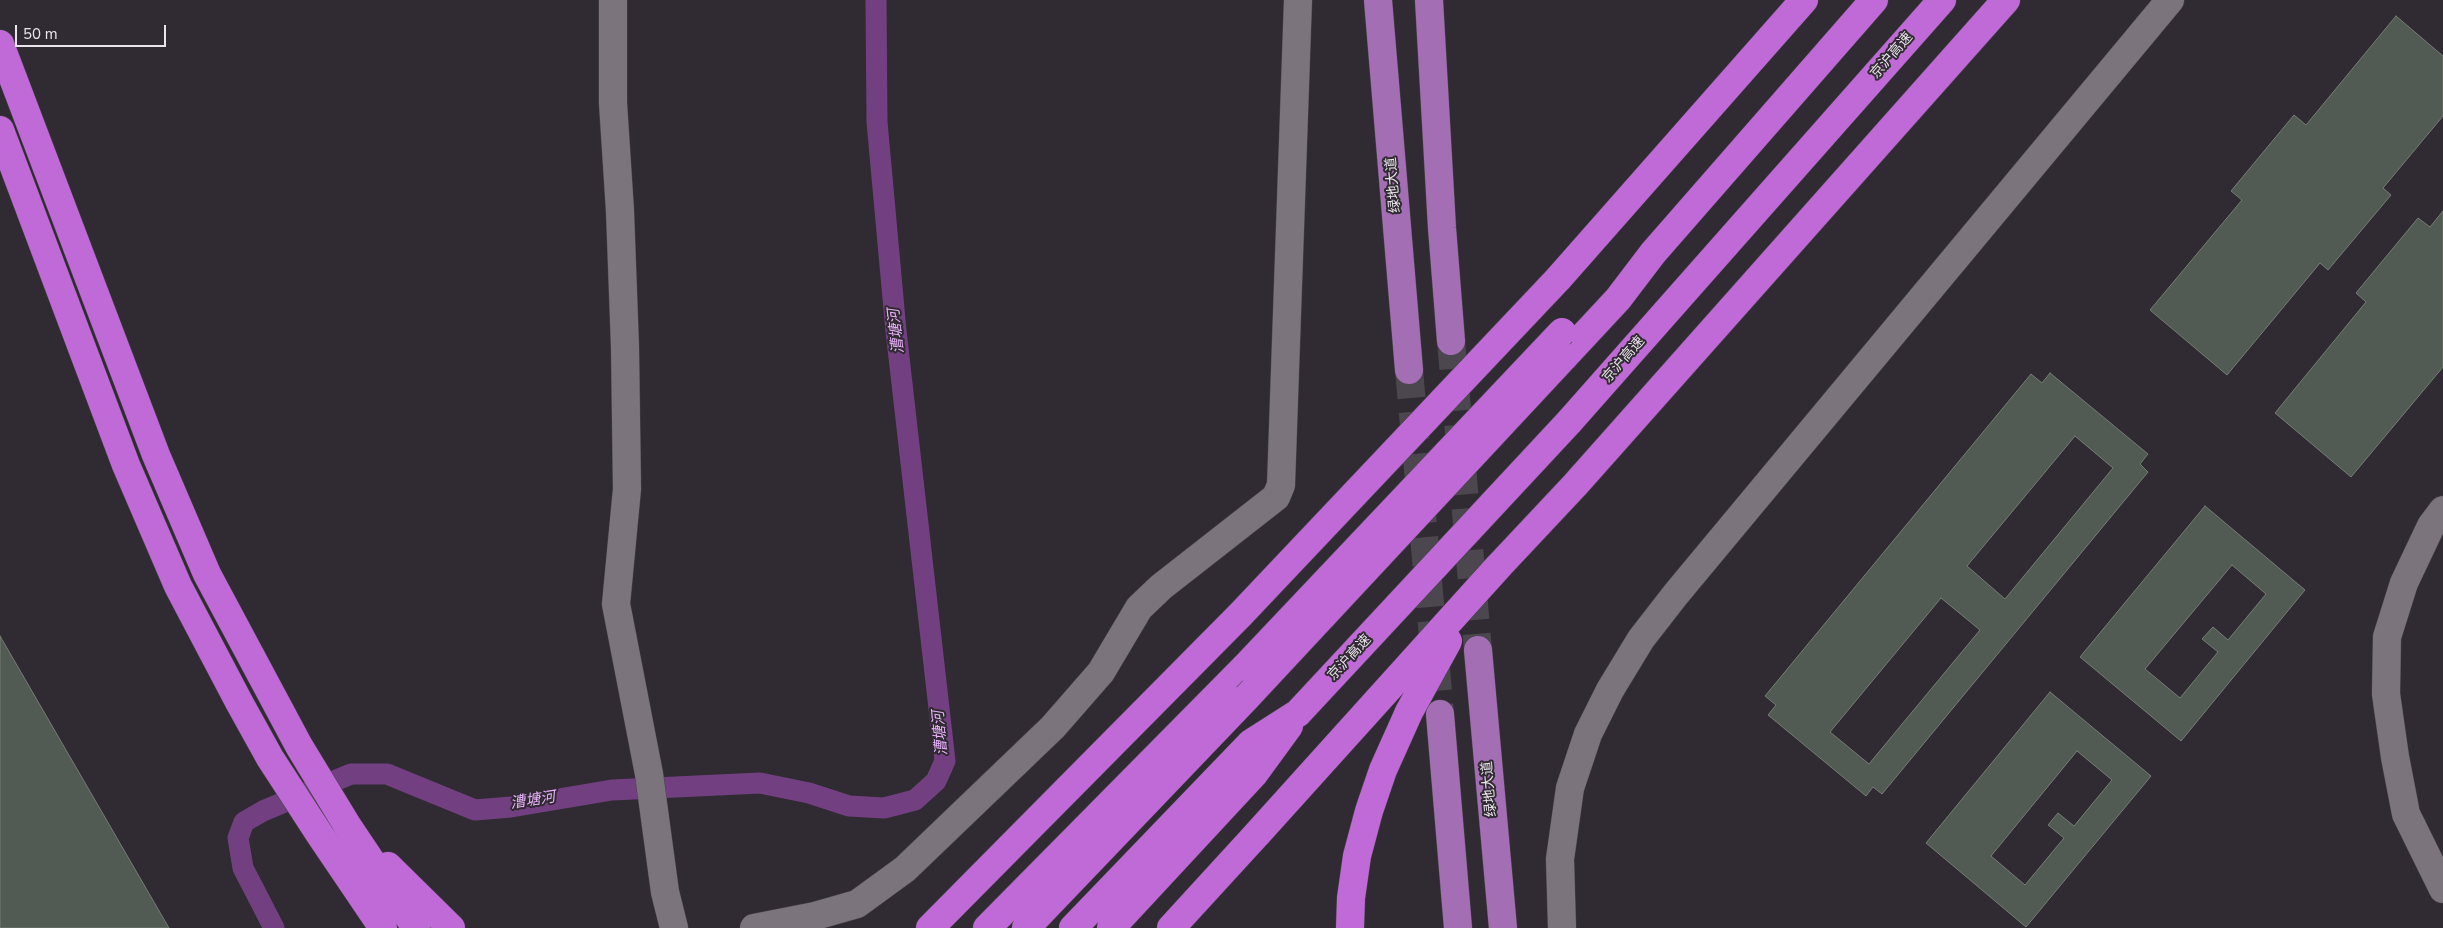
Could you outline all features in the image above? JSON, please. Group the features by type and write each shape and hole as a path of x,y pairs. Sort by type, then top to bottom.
{"highway":[{"path":"930,928 1240,615 1558,279 1804,0"},
{"path":"987,928 1563,345 1618,299 1653,253 1874,0"},
{"name":"京沪高速","path":"1111,928 1254,774 1298,713 1569,422 1942,0"},
{"path":"1171,928 1498,567 1575,485 2006,0"},
{"path":"0,38 11,72"},
{"path":"0,44 156,455 207,574 299,746 346,824 416,928"},
{"path":"0,130 126,465 178,586 270,758 349,880 383,928"},
{"path":"1026,928 1247,697 1563,345"},
{"path":"1350,928 1351,898 1357,856 1369,811 1390,754 1416,697 1459,624 1498,567"},
{"name":"京沪高速","path":"1074,928 1251,743 1298,713"},
{"path":"346,824 451,928"},
{"path":"349,880 360,928"}],"main road":[{"name":"绿地大道","path":"1378,0 1410,370"},
{"path":"1429,0 1442,228 1451,341"},
{"name":"绿地大道","path":"1478,650 1503,928"},
{"path":"1440,714 1458,928"}],"street":[{"path":"612,0 613,103 620,211 625,347 626,490 616,604 650,774 665,892 674,928"},
{"path":"754,928 815,916 857,904 905,868 1053,727 1101,672 1139,608 1161,587 1276,497 1282,485 1298,0"},
{"path":"1562,928 1560,859 1570,788 1588,734 1610,690 1641,639 1676,594 2170,0"},
{"path":"2443,510 2431,526 2404,583 2388,637 2386,694 2406,814 2443,889"}],"building":[{"path":"2396,16 2443,56 2443,116 2383,188 2391,195 2328,270 2320,263 2227,375 2150,310 2242,200 2231,191 2294,115 2306,125"},
{"path":"2443,211 2443,367 2351,477 2275,413 2366,302 2356,293 2418,218 2430,227"},
{"path":"2050,373 2148,454 2140,464 2148,472 1882,794 1873,787 1866,796 1768,715 1776,705 1765,696 2031,374 2042,383","holes":["2075,436 2113,468 2005,599 1967,566","1941,598 1980,630 1869,764 1830,732"]},
{"path":"2205,506 2305,590 2181,741 2080,657","holes":["2232,565 2266,594 2228,640 2213,627 2202,639 2218,652 2180,698 2145,669"]},
{"path":"0,636 169,928 0,928"},
{"path":"2050,692 2151,776 2026,927 1926,843","holes":["2077,751 2112,780 2074,826 2058,813 2048,825 2064,838 2025,885 1991,856"]}],"waterway":[{"name":"漕塘河","path":"274,928 243,868 238,838 244,822 263,811 351,774 387,774 475,810 511,807 612,790 760,783 809,793 849,806 884,808 915,800 936,781 945,761 896,331 877,122 876,0"}],"tunnel":[{"path":"1451,341 1478,650"},
{"path":"1409,370 1440,714"}]}
